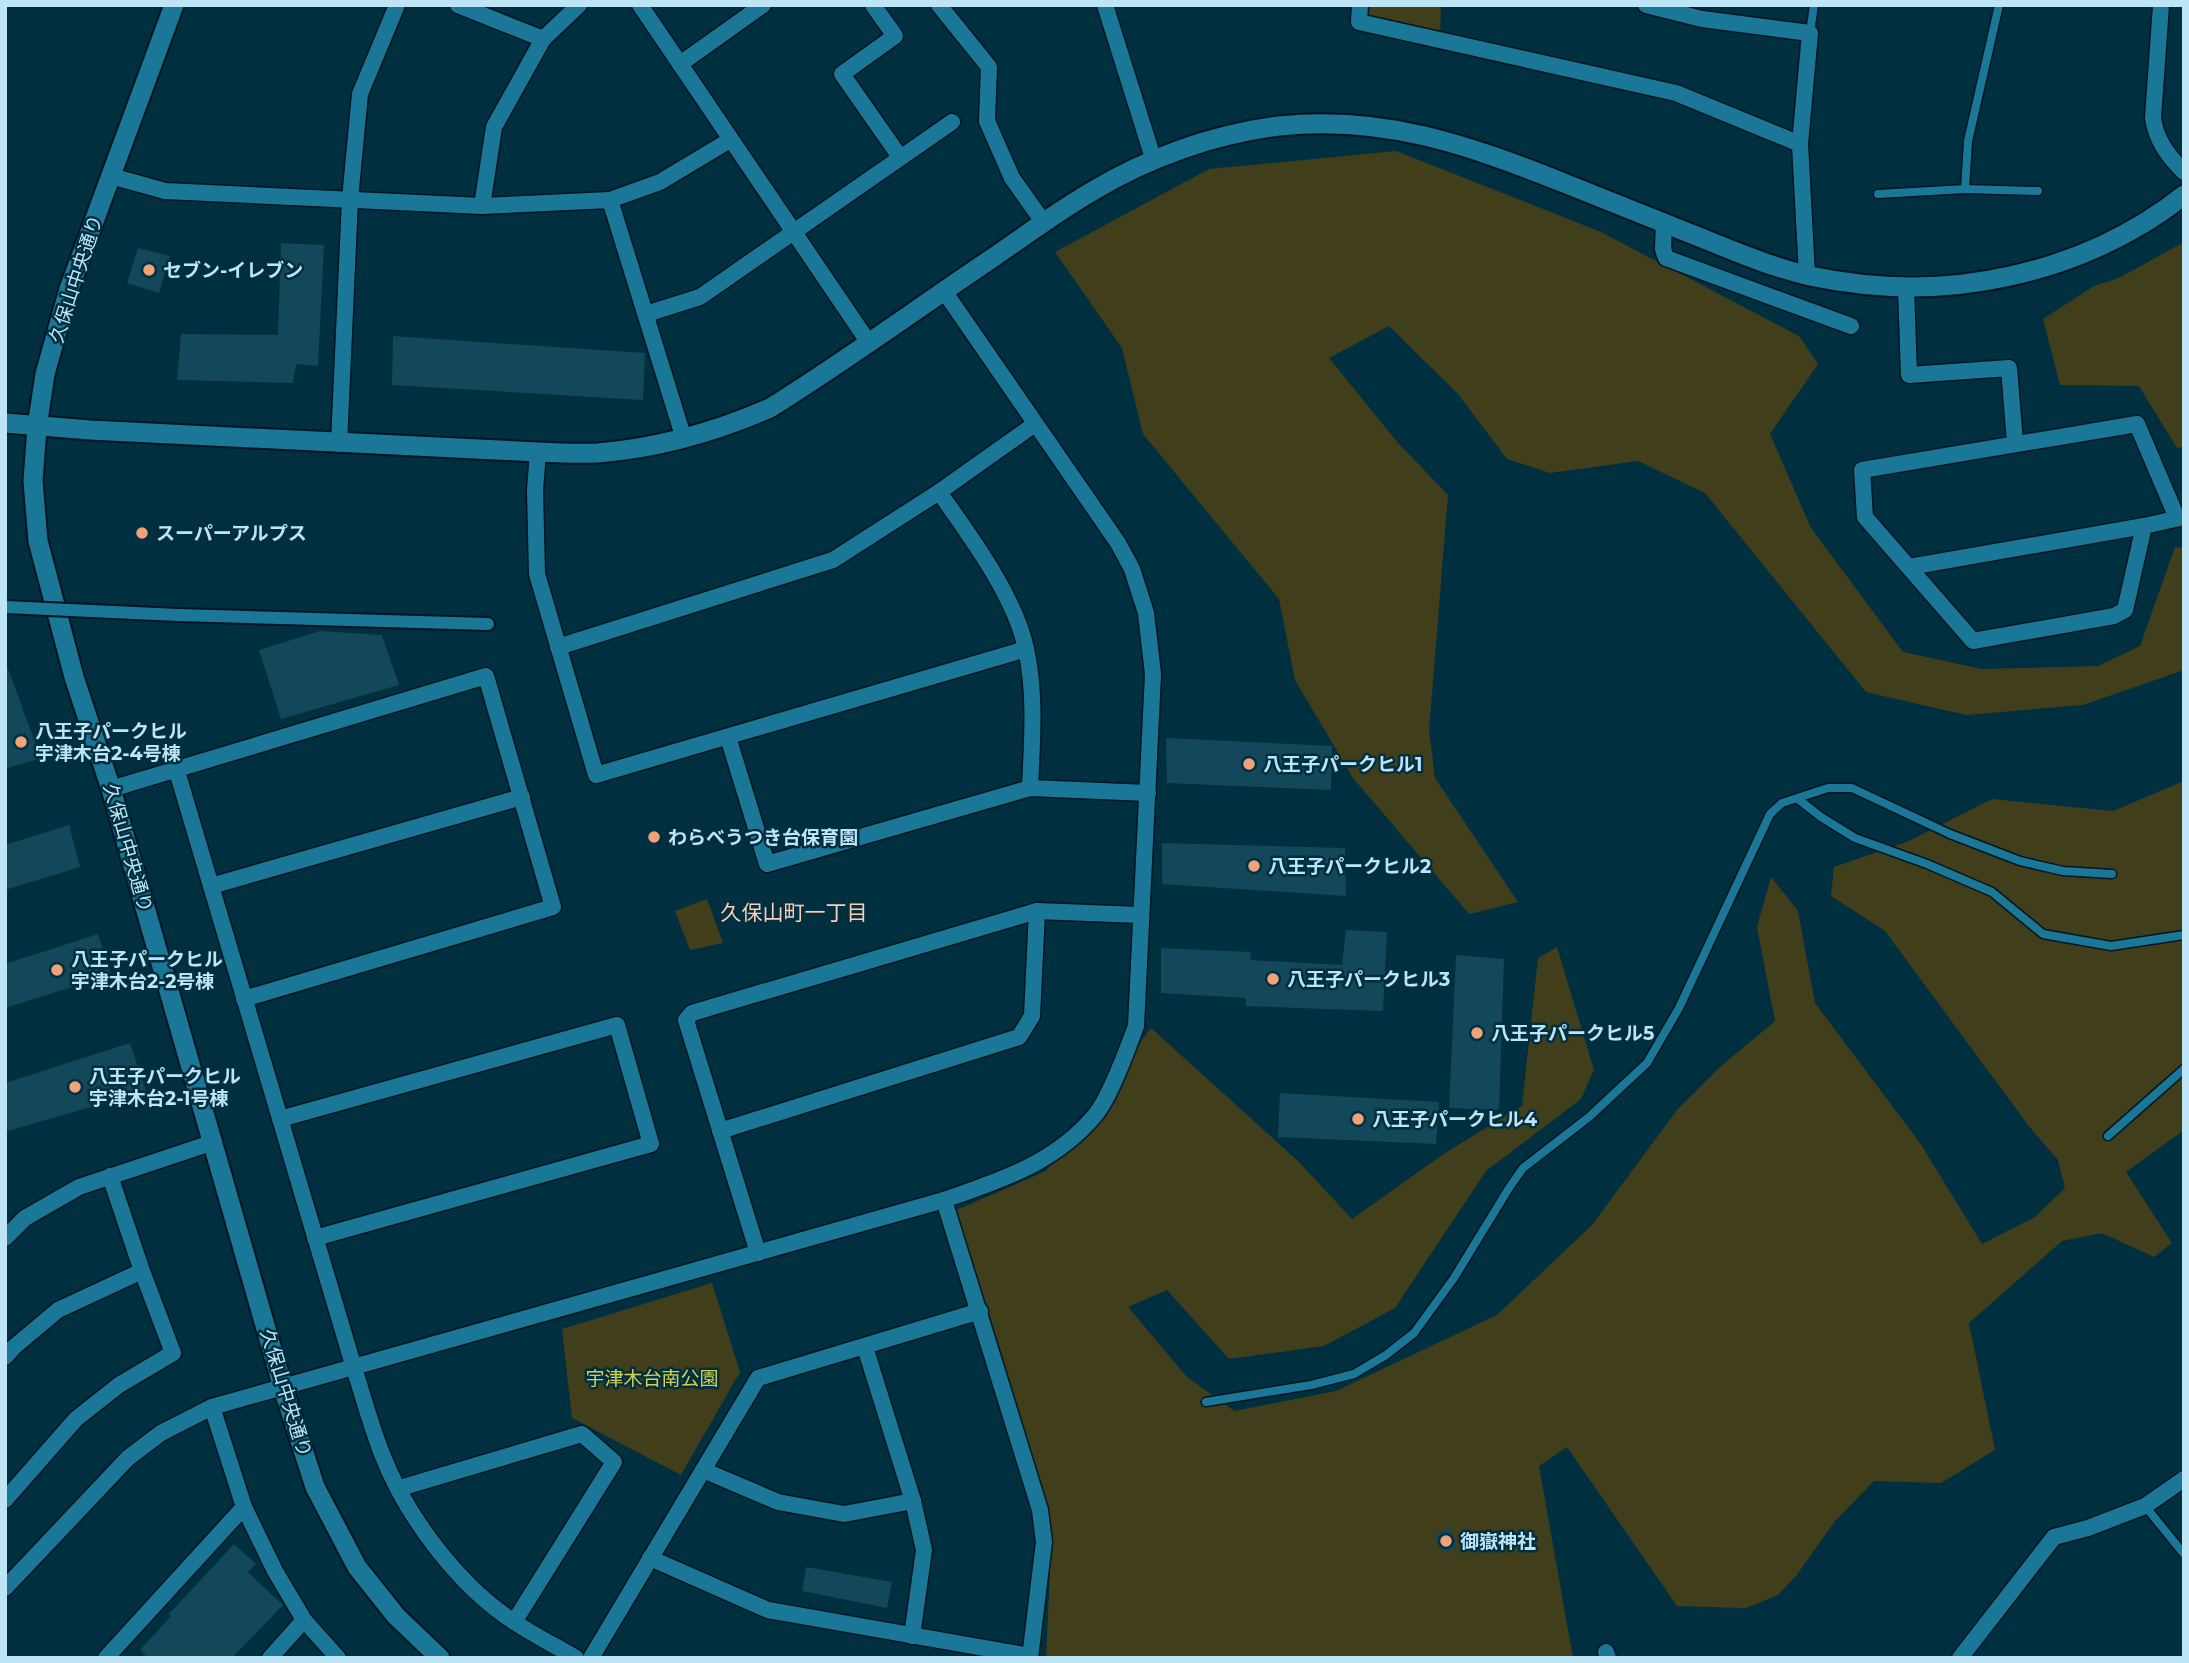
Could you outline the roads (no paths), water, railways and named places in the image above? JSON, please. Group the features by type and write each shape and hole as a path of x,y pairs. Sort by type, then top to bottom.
{"street":[{"name":"久保山中央通り","path":"174,5 69,289 45,374 33,481 38,541 74,677 111,789 283,1388 315,1487 357,1567 396,1616 440,1658"},
{"path":"339,444 351,199 360,94 397,5"},
{"path":"458,5 543,39"},
{"path":"482,206 494,127 543,39 579,5"},
{"path":"640,5 869,343"},
{"path":"680,64 763,5"},
{"path":"873,5 895,36 842,74 900,157"},
{"path":"1105,5 1154,161"},
{"path":"1360,5 1359,22 1676,93 1800,144"},
{"path":"1646,5 1702,19 1810,33 1800,144 1807,275"},
{"path":"2161,5 2152,118 2155,133 2172,160 2184,172"},
{"path":"942,6 989,66 987,121 1012,178 1044,223"},
{"path":"646,314 700,297 952,122"},
{"path":"5,422 37,427 339,444 538,452 596,453 642,448 684,439 770,408 1092,191 1189,146 1278,127 1338,124 1384,127 1456,142 1760,261 1807,275 1848,283 1906,288 1979,283 2049,266 2125,233 2184,195"},
{"path":"111,176 165,191 482,206 610,200 660,182 730,140"},
{"path":"610,200 684,439"},
{"path":"1664,223 1663,249 1666,258 1851,326"},
{"path":"1906,288 1909,375 2009,368 2015,443"},
{"path":"5,1588 128,1458 161,1433 212,1407 944,1200 1010,1177 1057,1151 1097,1113 1136,1026 1153,674 1146,613 1132,569 1118,543 944,291"},
{"path":"1909,568 2181,518 2137,424 1862,470 1865,517 1909,568 1973,641 2115,616 2125,610 2144,526"},
{"path":"558,647 833,560 939,492 1035,425"},
{"path":"538,452 535,491 537,574 596,775 1026,649"},
{"path":"939,492 973,539 1012,606 1026,649 1032,709 1030,788"},
{"path":"5,607 488,624"},
{"path":"111,789 486,676 554,907 244,999"},
{"path":"728,737 767,864 1030,788 1148,793"},
{"path":"176,768 315,1238 383,1455 416,1518 444,1557 481,1596 514,1622 576,1658"},
{"path":"211,886 522,797"},
{"path":"758,1253 686,1020 692,1013 1037,911 1140,915"},
{"path":"720,1131 1019,1037 1032,1016 1037,911"},
{"path":"280,1119 617,1025 652,1143 315,1238"},
{"path":"5,1238 25,1218 79,1186 214,1142"},
{"path":"5,1500 76,1419 119,1385 173,1353 110,1176"},
{"path":"650,1558 768,1610 1030,1657 1044,1542 1040,1510 944,1200"},
{"path":"5,1357 58,1310 142,1270"},
{"path":"591,1658 758,1378 980,1311"},
{"path":"865,1347 913,1501 923,1550 912,1636"},
{"path":"212,1407 244,1507 275,1571 304,1620 338,1658"},
{"path":"400,1488 582,1434 614,1462 514,1622"},
{"path":"703,1470 778,1502 844,1514 913,1501"},
{"path":"1960,1658 2054,1536 2088,1528 2145,1506 2184,1479"},
{"path":"106,1658 244,1507"},
{"path":"270,1658 304,1620"}],"lane":[{"path":"1810,33 1814,5"},
{"path":"1965,189 1968,141 1999,5"},
{"path":"1878,194 1965,189 2038,191"},
{"path":"1206,1402 1311,1385 1354,1374 1386,1355 1414,1333 1454,1278 1523,1168 1589,1117 1647,1063 1679,1008 1770,814 1782,803 1828,788 1852,788 1950,834 2020,861 2063,871 2112,874"},
{"path":"1798,799 1855,838 1927,864 1992,892 2043,934 2111,946 2184,935"},
{"path":"2108,1136 2184,1069"},
{"path":"2145,1506 2184,1554"}],"place":[{"name":"セブン-イレブン","path":"149,270"},
{"name":"スーパーアルプス","path":"142,533"},
{"name":"八王子パークヒル 宇津木台2-4号棟","path":"21,742"},
{"name":"八王子パークヒル1","path":"1249,764"},
{"name":"わらべうつき台保育園","path":"654,837"},
{"name":"八王子パークヒル2","path":"1254,866"},
{"name":"八王子パークヒル 宇津木台2-2号棟","path":"57,970"},
{"name":"八王子パークヒル3","path":"1273,979"},
{"name":"八王子パークヒル5","path":"1477,1033"},
{"name":"八王子パークヒル 宇津木台2-1号棟","path":"75,1087"},
{"name":"八王子パークヒル4","path":"1358,1119"},
{"name":"御嶽神社","path":"1446,1541"}],"district":[{"name":"久保山町一丁目","path":"794,912"}],"park label":[{"name":"宇津木台南公園","path":"652,1378"}]}
